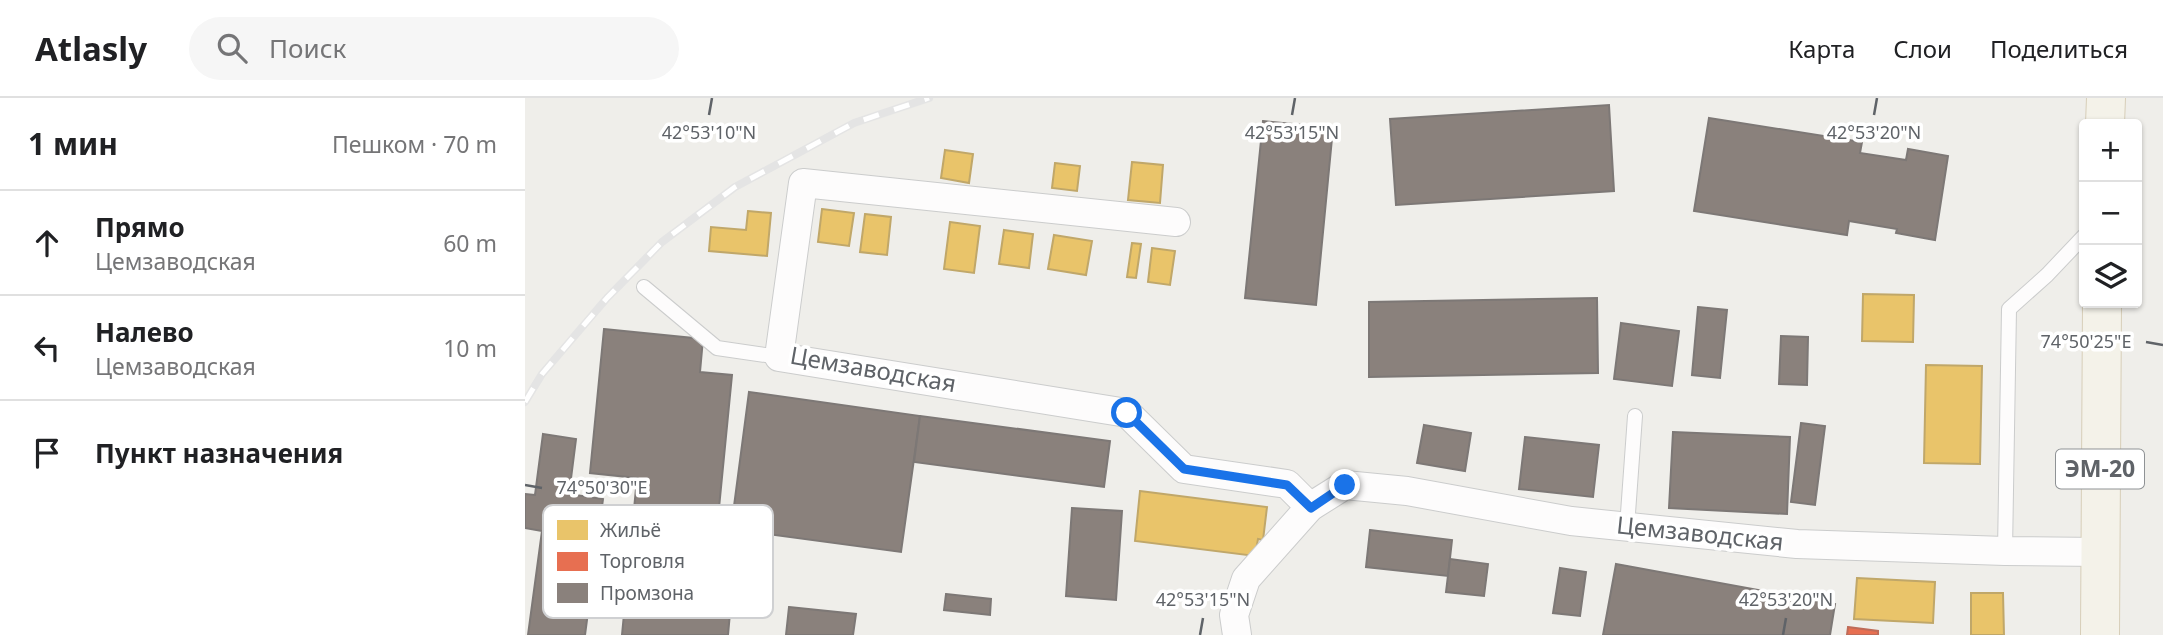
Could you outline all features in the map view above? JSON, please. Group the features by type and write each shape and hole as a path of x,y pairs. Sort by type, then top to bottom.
{"main road":[{"path":"2105,98 2105,119"},
{"name":"ЭМ-20","path":"2100,635 2102,308"}],"street":[{"name":"Цемзаводская","path":"1176,222 803,183 779,357 1127,413 1184,469 1287,485 1311,508"},
{"name":"Цемзаводская","path":"1236,625 1246,579 1311,508 1345,485 1406,491 1571,521 1797,544 2099,552"}],"lane":[{"path":"2005,551 2009,309 2079,241"},
{"path":"644,287 717,348 779,357"},
{"path":"1627,527 1635,416"}],"building: Жильё":[{"path":"945,150 973,154 969,183 941,178"},
{"path":"1132,162 1163,165 1160,203 1128,200"},
{"path":"1055,163 1080,166 1077,191 1052,188"},
{"path":"822,209 854,213 849,246 818,242"},
{"path":"748,211 771,213 767,256 709,251 711,227 746,230"},
{"path":"865,214 891,217 887,255 860,252"},
{"path":"950,222 980,226 974,273 944,269"},
{"path":"1004,230 1033,234 1029,268 999,264"},
{"path":"1054,235 1092,241 1086,275 1048,269"},
{"path":"1132,243 1141,244 1136,278 1127,277"},
{"path":"1152,248 1175,251 1170,285 1148,282"},
{"path":"1863,294 1914,295 1913,342 1862,341"},
{"path":"1926,365 1982,366 1980,464 1924,463"},
{"path":"1140,491 1267,507 1263,540 1258,539 1255,556 1135,541"},
{"path":"1857,578 1935,582 1933,623 1854,619"},
{"path":"1971,593 2003,593 2004,635 1971,635"}],"building: Торговля":[{"path":"1848,627 1878,631 1878,635 1847,635"}],"building: Промзона":[{"path":"1609,105 1614,191 1396,205 1390,119"},
{"path":"1709,118 1862,142 1860,153 1906,160 1908,149 1948,156 1935,240 1896,233 1897,229 1849,221 1847,235 1694,211"},
{"path":"1263,121 1333,128 1316,305 1245,298"},
{"path":"1597,298 1598,373 1369,377 1369,302"},
{"path":"1698,307 1727,310 1720,378 1692,375"},
{"path":"1621,323 1679,331 1672,386 1614,379"},
{"path":"604,329 703,339 700,372 732,375 719,505 634,505 637,478 590,473"},
{"path":"1781,336 1808,337 1807,385 1779,384"},
{"path":"749,392 920,416 901,552 773,535 773,505 734,505"},
{"path":"920,416 1110,441 1104,487 914,462"},
{"path":"1801,423 1825,426 1815,505 1791,502"},
{"path":"1424,425 1471,433 1465,471 1417,463"},
{"path":"1673,432 1790,437 1787,514 1669,508"},
{"path":"543,434 576,439 569,494 603,499 602,505 543,505 543,618 587,618 585,635 528,635 542,531 525,528 525,494 535,495"},
{"path":"1525,437 1599,445 1593,497 1519,489"},
{"path":"1072,508 1122,511 1116,600 1066,596"},
{"path":"1370,530 1452,540 1448,576 1366,567"},
{"path":"1450,559 1488,564 1484,596 1446,592"},
{"path":"1616,564 1835,604 1830,635 1603,635"},
{"path":"1560,568 1586,572 1580,616 1553,613"},
{"path":"946,594 991,599 990,615 944,610"},
{"path":"789,607 856,614 853,635 786,635"},
{"path":"624,618 730,618 728,635 622,635"}],"railway":[{"path":"525,402 542,374 607,298 662,242 735,187 854,123 929,98"}],"route":[{"path":"1127,413 1184,469 1287,485 1311,508 1345,485"}]}
